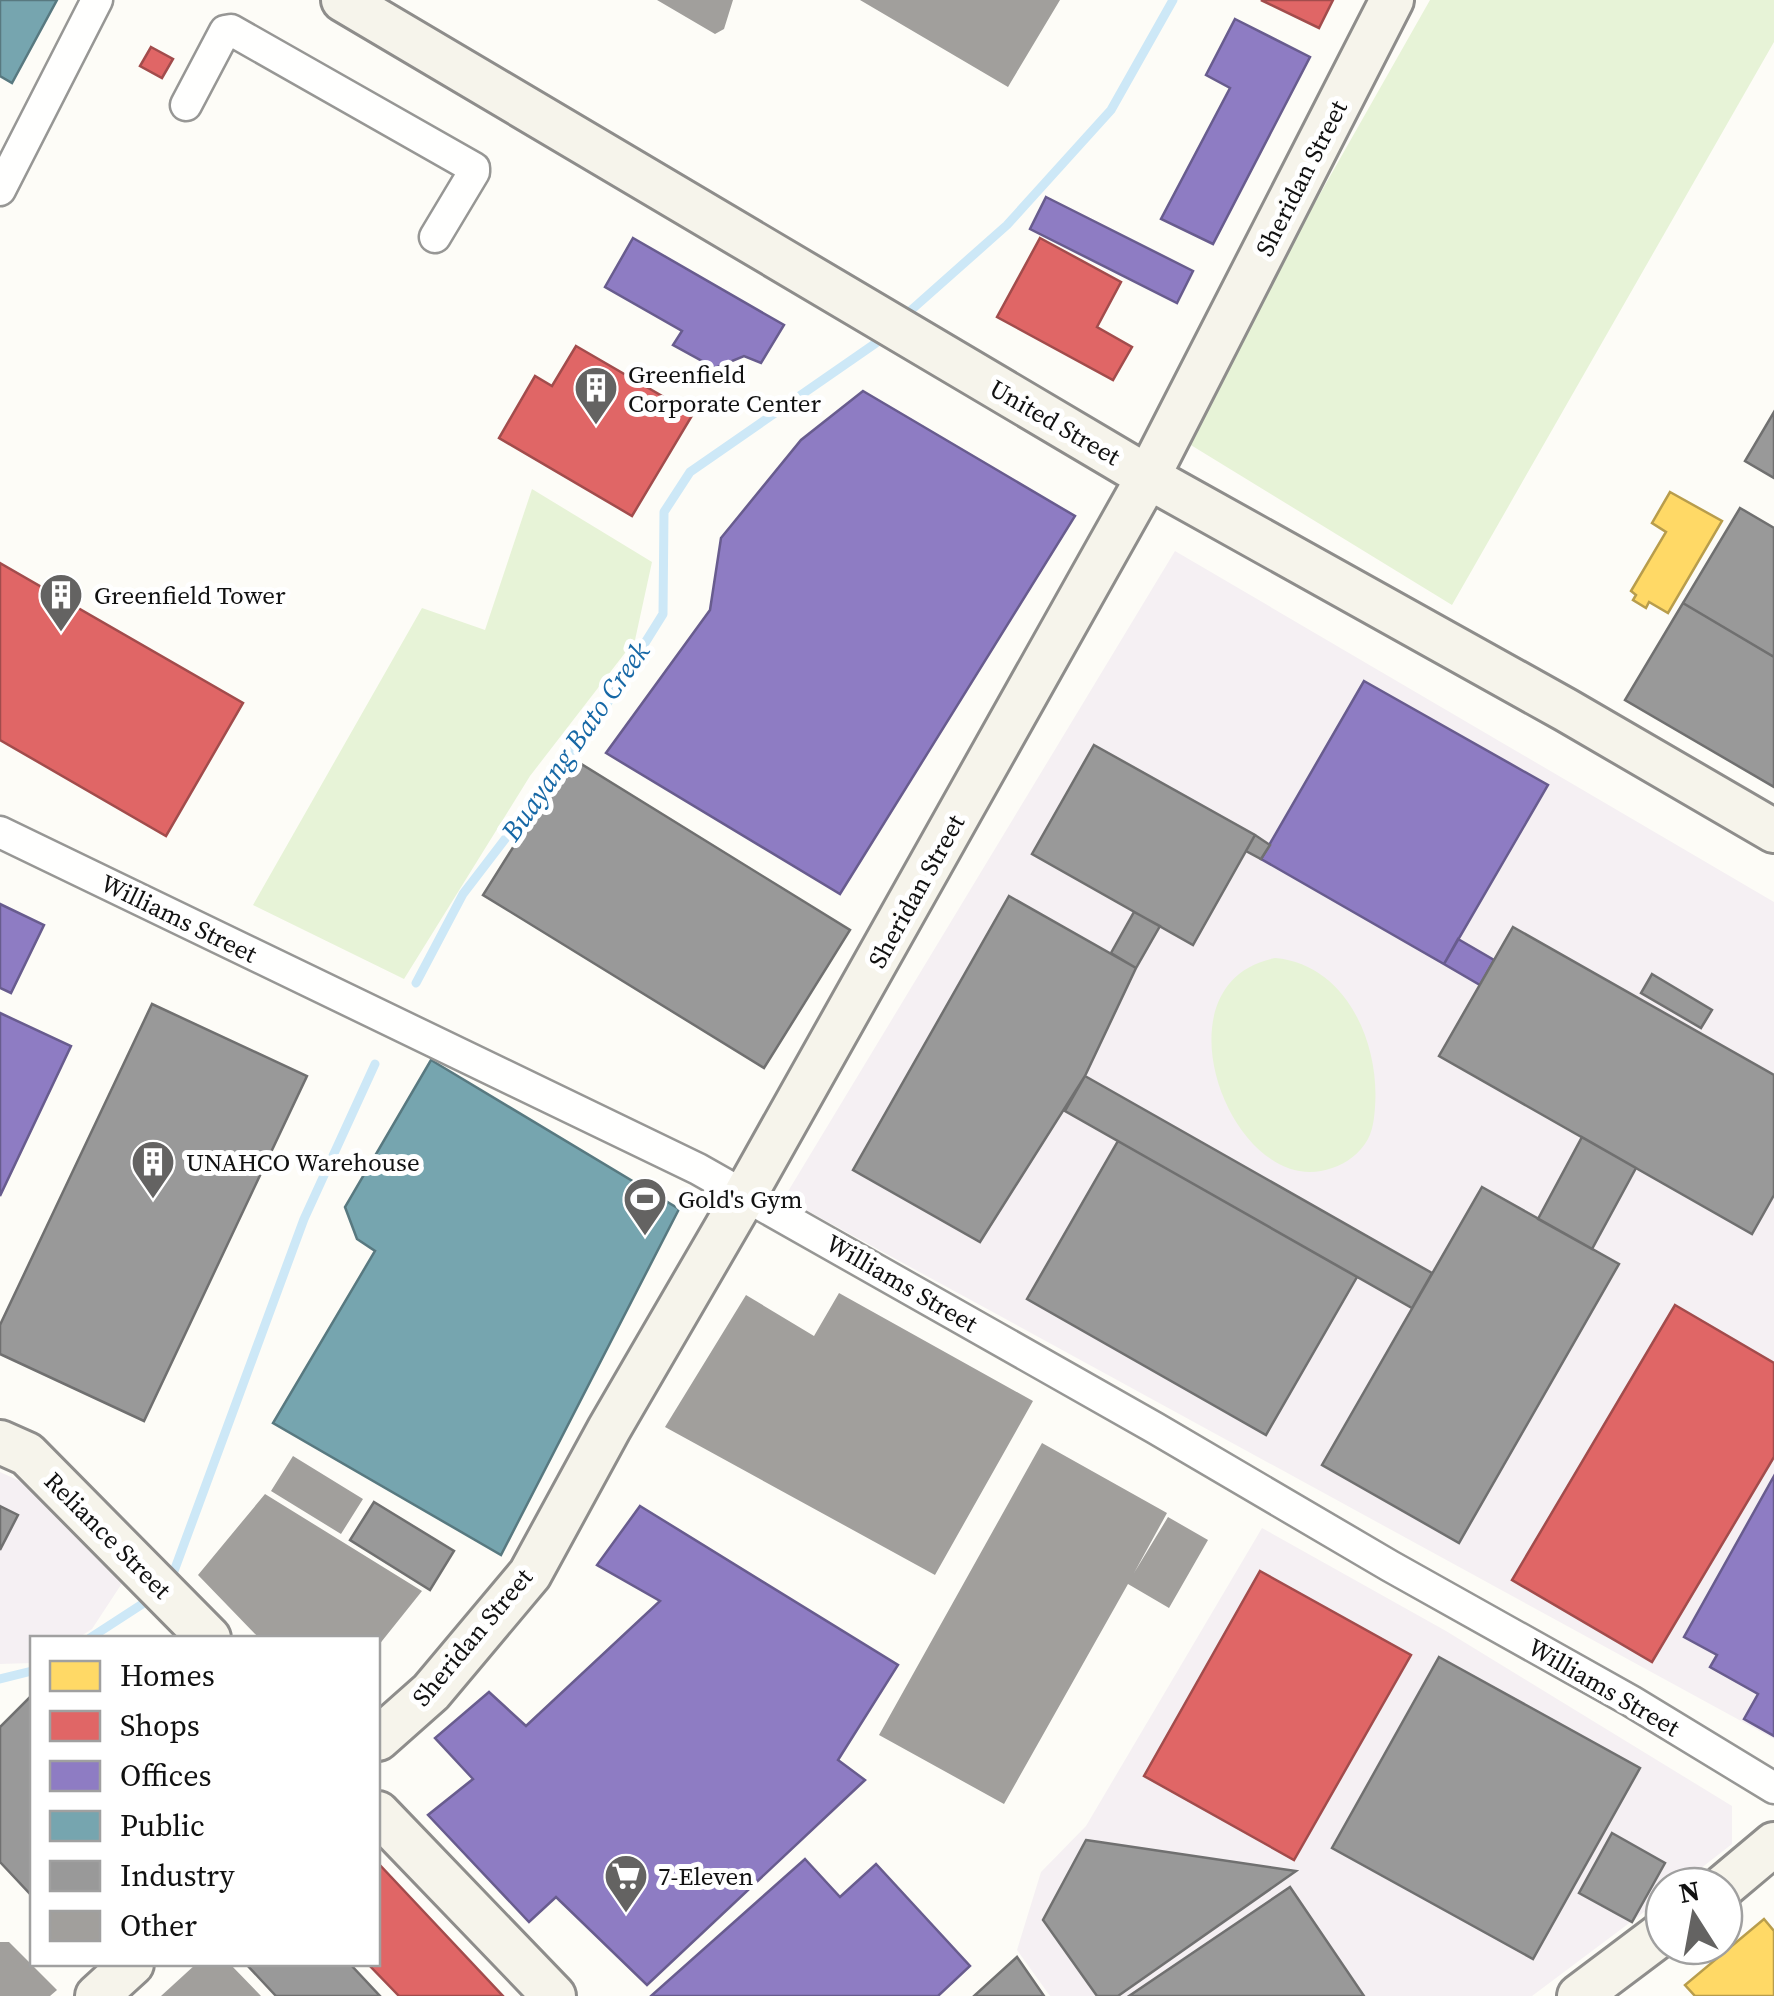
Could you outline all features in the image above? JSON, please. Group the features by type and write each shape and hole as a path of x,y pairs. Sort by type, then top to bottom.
{"street":[{"path":"0,190 97,0"},
{"name":"United Street","path":"344,0 1148,478 1566,710 1774,831"},
{"name":"Sheridan Street","path":"380,1737 431,1692 530,1574 1148,478 1392,0"},
{"path":"186,106 225,32 231,30 474,168 435,237"},
{"name":"Williams Street","path":"0,832 698,1169 1141,1419 1774,1788"},
{"name":"Reliance Street","path":"0,1442 27,1454 207,1636"},
{"path":"380,1815 554,1996"},
{"path":"1744,1869 1774,1844"},
{"path":"1579,1996 1644,1947"},
{"path":"97,1996 130,1966"}],"shaded area":[{"path":"1175,551 1774,902 1774,1739 784,1198"},
{"path":"0,1472 35,1488 132,1568 92,1629 81,1636 30,1636 30,1663 0,1664"},
{"path":"1262,1528 1446,1631 1732,1806 1732,1844 1704,1866 1644,1866 1644,1912 1532,1996 1050,1996 1017,1950 1041,1872 1086,1826"}],"green space":[{"path":"1430,0 1774,0 1774,42 1452,605 1181,439"},
{"path":"532,489 652,562 635,640 530,776 404,979 253,905 422,608 485,630"},
{"path":"1275,958 1300,964 1339,991 1354,1011 1371,1058 1375,1107 1370,1134 1353,1157 1321,1171 1287,1168 1257,1148 1233,1117 1217,1080 1211,1040 1218,1004 1238,975"}],"building: Homes":[{"path":"1670,492 1722,521 1668,613 1649,602 1646,608 1633,600 1636,595 1631,591 1666,532 1652,523"},
{"path":"1764,1919 1774,1931 1774,1996 1695,1996 1685,1985 1708,1966 1744,1966 1744,1936"}],"building: Shops":[{"path":"1261,0 1333,0 1319,28"},
{"path":"151,47 173,59 162,78 140,66"},
{"path":"1040,238 1121,282 1097,327 1132,347 1113,380 997,317"},
{"name":"Greenfield Corporate Center","path":"576,346 693,414 632,516 499,438 535,376 552,386"},
{"name":"Greenfield Tower","path":"0,563 243,703 166,836 0,740"},
{"path":"1675,1305 1774,1363 1774,1457 1652,1662 1512,1580"},
{"path":"1260,1571 1411,1655 1294,1860 1144,1776"},
{"path":"380,1865 503,1996 399,1996 370,1966 380,1966"}],"building: Offices":[{"path":"1235,19 1310,57 1213,244 1161,219 1230,88 1206,75"},
{"path":"1046,197 1193,271 1177,303 1030,229"},
{"path":"633,238 784,325 761,363 744,356 715,368 673,345 682,331 605,287"},
{"path":"863,391 1075,516 840,894 606,753 710,610 721,538 801,440"},
{"path":"1364,681 1548,785 1444,964 1261,859"},
{"path":"0,904 44,925 11,993 0,988"},
{"path":"1458,939 1494,960 1480,985 1444,964"},
{"path":"0,1013 71,1046 0,1196"},
{"path":"1774,1476 1774,1736 1744,1719 1758,1694 1710,1667 1717,1655 1684,1637"},
{"path":"640,1506 898,1665 838,1760 865,1780 647,1985 556,1897 529,1922 428,1815 473,1779 435,1738 489,1692 526,1726 660,1601 597,1565"},
{"path":"805,1859 840,1897 876,1864 970,1966 938,1996 651,1996"}],"building: Public":[{"path":"0,0 57,0 12,83 0,76"},
{"path":"431,1060 679,1209 501,1555 273,1423 375,1251 357,1239 345,1207"}],"building: Industry":[{"path":"1774,412 1774,478 1745,461"},
{"path":"1740,508 1774,528 1774,657 1683,603"},
{"path":"1683,603 1774,657 1774,787 1625,700"},
{"path":"1094,745 1255,835 1193,945 1032,854"},
{"path":"570,757 850,930 764,1068 483,895"},
{"path":"1255,835 1270,845 1261,859 1246,851"},
{"path":"1009,896 1136,968 1085,1076 980,1242 853,1170"},
{"path":"1134,912 1160,926 1136,968 1111,953"},
{"path":"1513,927 1774,1075 1774,1195 1752,1234 1439,1056"},
{"path":"1652,974 1712,1010 1701,1028 1641,993"},
{"name":"UNAHCO Warehouse","path":"152,1004 307,1076 144,1421 0,1354 0,1325"},
{"path":"1085,1076 1432,1273 1412,1308 1065,1111"},
{"path":"1582,1137 1636,1168 1592,1249 1538,1219"},
{"path":"1118,1141 1357,1277 1266,1435 1027,1299"},
{"path":"1482,1187 1619,1264 1459,1543 1322,1465"},
{"path":"374,1502 454,1551 430,1590 350,1540"},
{"path":"0,1506 18,1515 0,1550"},
{"path":"1439,1657 1640,1768 1533,1959 1332,1848"},
{"path":"30,1697 30,1894 0,1862 0,1727"},
{"path":"1612,1833 1665,1863 1644,1866 1644,1901 1632,1922 1579,1893"},
{"path":"1086,1840 1296,1871 1118,1996 1097,1996 1043,1920"},
{"path":"1290,1887 1364,1996 1129,1996"},
{"path":"1017,1957 1044,1996 974,1996"},
{"path":"248,1966 352,1966 380,1996 276,1996"}],"building: Other":[{"path":"657,0 733,0 724,29 715,34"},
{"path":"860,0 1060,0 1008,87"},
{"path":"839,1293 1033,1401 935,1575 665,1427 746,1295 814,1336"},
{"path":"1042,1443 1167,1513 1134,1573 1168,1517 1208,1540 1169,1608 1128,1584 1004,1804 879,1735"},
{"path":"293,1456 363,1499 341,1534 271,1491"},
{"path":"265,1494 422,1591 380,1644 380,1636 257,1636 198,1575"},
{"path":"0,1942 9,1942 57,1990 50,1996 0,1996"},
{"path":"194,1966 232,1966 261,1996 161,1996"}],"waterway":[{"name":"Buayang Bato Creek","path":"909,312 1007,225 1111,110 1173,0"},
{"name":"Buayang Bato Creek","path":"416,983 463,894 600,715 663,614 664,512 690,472 876,343"},
{"name":"Buayang Bato Creek","path":"170,1582 304,1219 375,1064"},
{"name":"Buayang Bato Creek","path":"93,1636 147,1601"},
{"name":"Buayang Bato Creek","path":"0,1679 30,1672"}],"place":[{"name":"Greenfield Corporate Center","path":"596,426"},
{"name":"Greenfield Tower","path":"61,633"},
{"name":"UNAHCO Warehouse","path":"153,1200"},
{"name":"Gold's Gym","path":"645,1237"},
{"name":"7-Eleven","path":"626,1914"}]}
